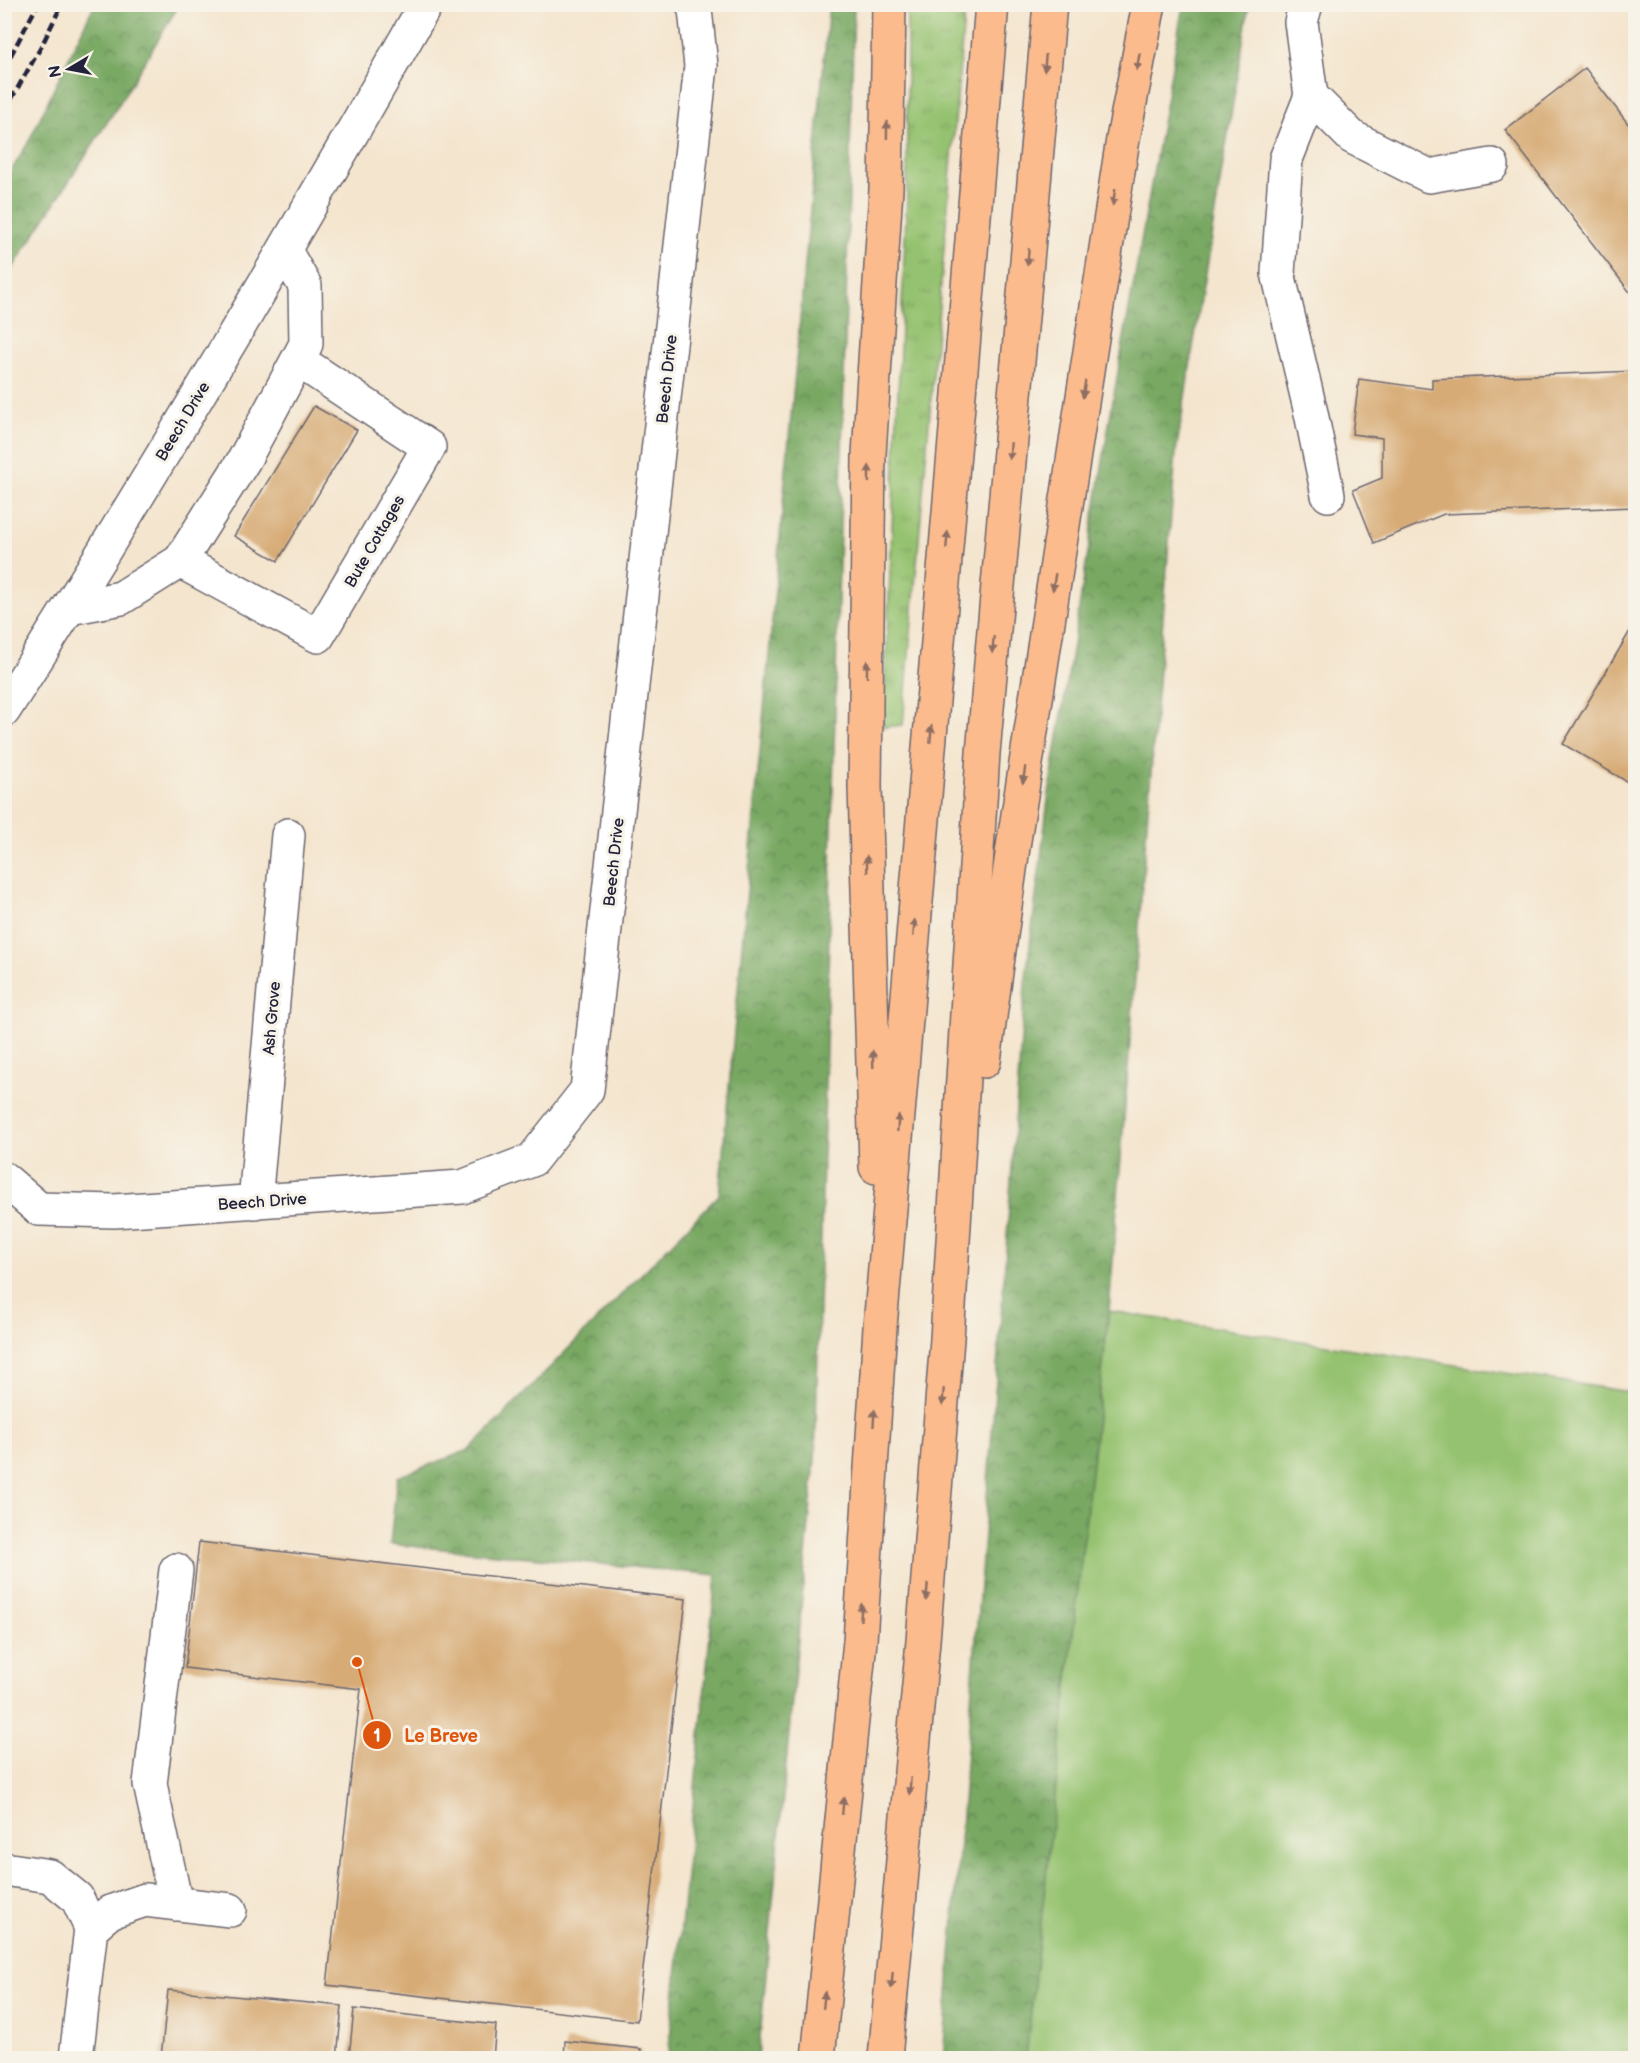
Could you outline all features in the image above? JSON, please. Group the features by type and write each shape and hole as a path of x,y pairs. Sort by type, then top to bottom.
{"highway":[{"path":"880,1328 865,786 869,454 886,189 889,4"},
{"path":"818,2058 860,1641 880,1328 992,4"},
{"path":"885,2058 923,1641 947,1339 983,753 1050,4"},
{"path":"947,1339 1013,848 1123,139 1149,4"}],"street":[{"name":"Beech Drive","path":"4,710 69,608 285,251 426,4"},
{"name":"Beech Drive","path":"4,1179 39,1209 114,1211 462,1187 532,1160 587,1090 701,66 695,9 692,4"},
{"path":"1306,4 1301,22 1311,96 1286,159 1278,273 1328,495"},
{"path":"1311,96 1352,136 1429,176 1492,165"},
{"path":"69,608 121,598 180,561 244,460 306,344 305,286 285,251"},
{"name":"Bute Cottages","path":"180,561 318,636 429,447 298,360"},
{"name":"Ash Grove","path":"255,1202 288,835"},
{"path":"176,1570 150,1784 176,1904"},
{"path":"4,1869 50,1876 77,1899 91,1929 76,2058"},
{"path":"91,1929 110,1912 145,1900 230,1910"}],"green space":[{"path":"94,5 179,5 119,104 5,280 5,181 28,143"},
{"path":"829,5 854,5 815,1461 758,2058 668,2058 716,1575 390,1544 397,1477 469,1450 719,1195"},
{"path":"907,5 965,5 903,725 883,727 907,195"},
{"path":"1183,5 1249,5 1176,452 1109,1311 1026,2058 943,2058 1025,985 1049,792 1112,405"},
{"path":"1109,1311 1635,1393 1635,2058 1026,2058"}],"building":[{"path":"1585,68 1636,134 1636,300 1505,130"},
{"path":"1636,371 1636,507 1444,514 1374,543 1353,490 1382,478 1382,438 1352,434 1359,379 1432,389 1432,379"},
{"path":"314,406 357,430 278,561 234,536"},
{"path":"1636,621 1636,787 1563,744"},
{"path":"199,1542 686,1599 637,2021 327,1985 361,1689 185,1668"},
{"path":"168,1990 342,2006 337,2058 161,2058"},
{"path":"354,2009 496,2025 493,2058 349,2058"},
{"path":"565,2041 641,2049 640,2058 564,2058"}],"railway":[{"path":"4,68 38,4"},
{"path":"4,112 41,47 62,4"}],"place":[{"name":"Le Breve","path":"357,1662"}]}
